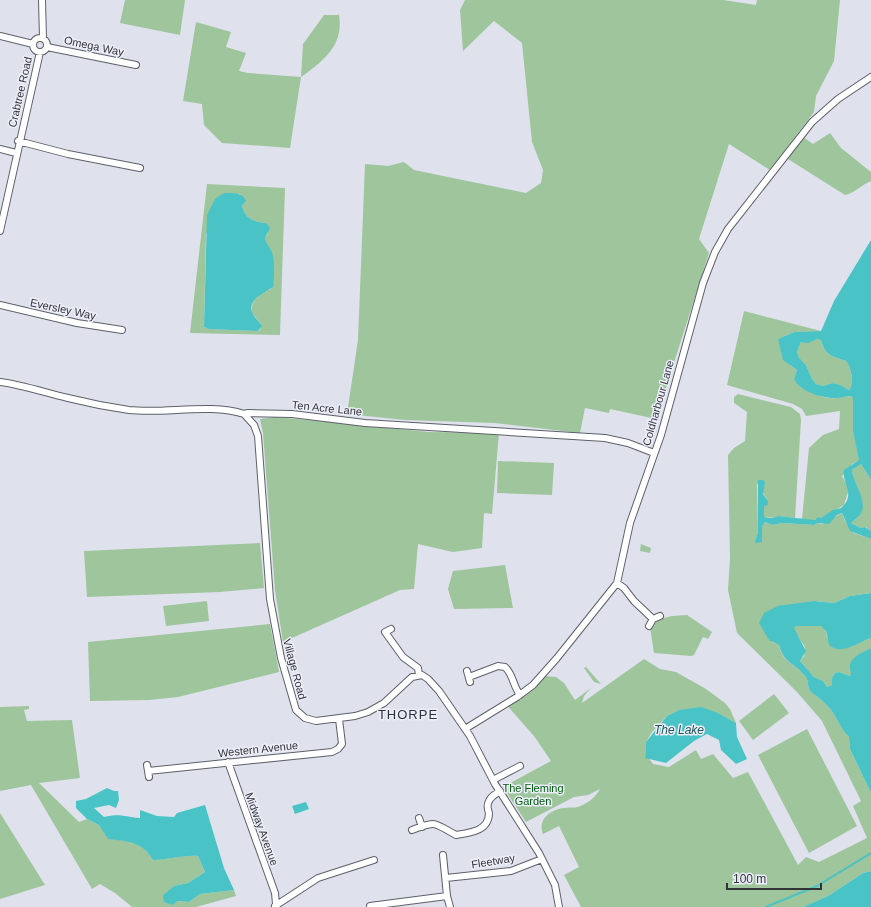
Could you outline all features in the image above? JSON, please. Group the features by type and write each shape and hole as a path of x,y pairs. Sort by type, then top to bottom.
{"street":[{"path":"0,36 33,44 34,48 40,52 44,51 47,47 47,41 43,38 42,0"},
{"path":"33,44 38,38 43,38"},
{"name":"Omega Way","path":"47,47 136,65"},
{"name":"Crabtree Road","path":"0,231 18,141 40,52"},
{"name":"Coldharbour Lane","path":"465,729 520,695 533,685 557,658 617,583 630,523 660,435 703,283 715,252 728,229 812,122 838,99 871,77"},
{"path":"18,141 68,154 140,168"},
{"path":"0,149 16,153"},
{"name":"Eversley Way","path":"0,305 77,323 122,330"},
{"name":"Ten Acre Lane","path":"0,382 91,403 130,410 156,411 226,409 244,414 292,414 365,423 597,437 628,443 654,453"},
{"name":"Village Road","path":"244,414 254,425 258,436 270,599 281,658 294,702 302,716 316,721 339,719 363,714 384,703 410,678 419,675"},
{"path":"617,583 624,588 634,601 657,618 649,626"},
{"path":"391,629 385,632 403,657 418,668 419,675 424,676 433,684 465,729 493,780 542,859 555,885 559,907"},
{"path":"469,677 498,666 505,667 510,673 513,684 520,695"},
{"name":"Western Avenue","path":"148,771 336,750 341,746 342,740 339,719"},
{"name":"Midway Avenue","path":"228,762 275,893 275,905"},
{"path":"493,780 520,766"},
{"path":"412,830 434,823 456,834 478,830 486,825 488,821 487,806 489,800 500,791"},
{"path":"419,818 422,826"},
{"path":"443,855 447,896 450,907"},
{"name":"Fleetway","path":"446,878 511,871 542,859"},
{"path":"275,905 318,878 374,860"},
{"path":"370,906 387,906 447,896"}],"green space":[{"path":"125,0 185,0 180,35 120,23"},
{"path":"465,0 723,0 756,5 757,0 840,0 834,61 816,96 814,112 770,170 729,144 699,239 709,253 656,419 610,409 609,413 585,408 580,433 495,423 405,420 347,414 358,340 365,164 388,166 404,162 414,170 526,193 541,183 543,170 532,142 522,43 494,21 463,51 460,10"},
{"path":"324,15 339,15 340,26 335,44 324,59 301,77 303,44"},
{"path":"196,22 231,32 226,47 246,53 239,71 301,77 290,148 222,143 204,125 202,104 183,101"},
{"path":"830,133 841,148 871,172 871,181 852,193 845,195 788,159 803,137 813,144"},
{"path":"207,184 285,188 280,335 190,333","holes":["224,193 240,194 245,202 242,206 245,214 254,221 266,223 268,233 265,238 267,245 271,250 271,289 263,292 254,301 252,313 261,324 260,330 209,329 204,327 206,234"]},
{"path":"744,311 821,331 794,332 778,339 791,366 797,370 794,379 819,396 831,398 853,397 853,431 860,460 852,464 842,476 849,489 844,505 821,518 811,521 802,519 809,448 823,435 839,429 840,411 806,416 802,409 793,404 727,385"},
{"path":"817,339 821,340 825,349 830,355 846,361 852,375 852,383 849,390 832,383 823,386 816,384 812,379 806,365 799,359 797,352 801,342"},
{"name":"The Fleming Garden","path":"738,394 791,407 800,414 801,420 795,518 778,516 775,518 764,517 764,506 768,501 757,483 758,532 755,541 762,542 762,527 765,522 772,525 782,523 814,525 818,523 822,524 842,513 845,521 854,533 871,539 871,593 850,596 834,603 814,601 793,605 772,642 779,645 783,656 801,671 807,680 810,691 829,707 849,737 850,749 871,793 871,871 863,873 828,896 803,907 581,907 564,875 579,867 559,826 543,834 542,824 546,816 550,813 555,810 582,805 593,798 600,789 588,795 574,797 526,822 503,787 551,761 534,736 504,702 544,676 556,677 564,683 575,700 591,688 584,696 582,703 644,659 660,669 676,672 706,689 725,703 730,709 736,723 718,713 679,710 667,716 652,732 646,742 645,758 648,757 653,764 669,767 696,750 701,759 713,754 733,778 748,772 798,865 806,857 819,862 867,838 853,806 861,801 822,721 797,692 737,633 728,590 730,558 728,455 734,448 745,441 747,412 734,403 734,397"},
{"path":"276,417 429,432 499,433 492,514 484,513 482,548 453,552 418,544 414,589 400,590 283,642 275,590 263,433 260,419"},
{"path":"498,461 554,463 552,495 497,493"},
{"path":"861,464 871,480 871,531 866,527 861,528 851,523 859,517 862,508 861,497 852,470"},
{"path":"260,543 264,588 220,592 87,597 84,551"},
{"path":"641,544 651,548 650,553 640,551"},
{"path":"505,565 513,608 454,609 448,589 453,571"},
{"path":"207,601 209,621 166,626 163,606"},
{"path":"687,615 712,632 708,639 703,637 694,655 691,656 654,653 650,627 654,623 671,616"},
{"path":"270,624 279,672 178,697 149,700 90,701 88,642"},
{"path":"821,626 825,628 827,638 837,649 841,649 871,638 871,648 862,653 850,676 839,672 835,673 832,678 832,685 827,687 823,681 814,677 800,661 804,656 805,647 794,630 794,627"},
{"path":"586,667 601,684 594,682 584,668"},
{"path":"774,694 789,713 753,740 739,721"},
{"path":"29,706 29,709 24,710 27,721 72,720 80,778 39,783 79,822 87,819 99,825 108,838 134,843 144,849 153,860 198,856 205,872 188,883 174,886 163,895 177,901 189,902 200,894 234,890 236,896 196,907 132,907 115,893 100,884 92,889 31,785 0,791 0,707"},
{"path":"807,729 857,826 809,853 758,755"},
{"path":"0,813 45,885 0,899"}],"water":[{"path":"224,193 237,194 245,198 246,201 242,206 245,214 254,221 266,223 270,228 265,238 273,256 273,287 256,298 251,306 254,316 262,326 258,331 209,329 204,327 207,215 215,199"},
{"path":"871,240 871,480 861,464 852,470 863,504 860,515 851,523 861,528 865,527 871,531 871,539 850,531 842,513 837,515 829,524 818,523 814,525 782,523 772,525 765,522 762,527 762,542 756,543 755,541 758,532 758,480 763,480 765,482 763,494 768,501 768,505 764,506 764,517 769,518 778,516 815,520 833,510 841,508 846,503 848,498 844,470 859,460 853,431 853,397 832,398 819,396 801,388 794,379 797,370 783,360 778,339 794,332 821,331 834,301","holes":["817,339 821,340 825,349 830,355 846,361 848,364 852,379 849,390 832,383 823,386 816,384 812,379 806,365 799,358 797,352 801,342 808,343"]},
{"path":"871,593 871,638 845,649 839,649 829,645 826,631 821,626 796,626 794,628 806,651 800,661 814,677 823,681 827,687 832,685 832,678 835,673 839,672 850,676 850,664 852,660 871,648 871,793 850,749 849,737 829,707 810,691 805,676 784,656 779,645 769,640 759,623 764,613 778,606 814,601 834,603 850,596"},
{"name":"The Lake","path":"701,707 718,713 736,723 737,737 747,759 736,764 721,750 719,740 707,734 694,741 666,763 645,758 646,742 667,716 679,710"},
{"path":"107,788 118,791 119,800 116,808 109,805 94,808 104,817 118,815 140,818 140,810 157,816 174,817 177,813 205,805 224,868 234,890 200,894 189,902 177,901 173,905 164,902 163,895 174,886 188,883 205,872 198,856 153,860 144,849 139,846 128,842 108,839 99,825 87,819 76,808 76,801 86,799"},
{"path":"306,802 309,809 295,814 292,806"},
{"path":"871,871 871,907 803,907 828,896 863,873"}],"waterway":[{"path":"766,907 817,886 871,853"}],"district":[{"name":"THORPE","path":"408,714"}]}
